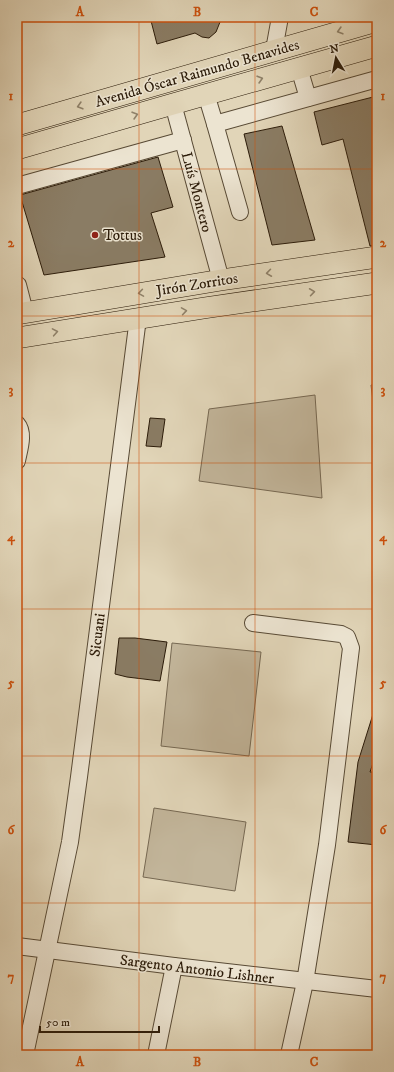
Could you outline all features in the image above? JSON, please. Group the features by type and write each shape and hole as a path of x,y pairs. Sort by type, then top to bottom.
{"main road":[{"name":"Avenida Óscar Raimundo Benavides","path":"17,125 377,20"},
{"name":"Avenida Óscar Raimundo Benavides","path":"17,150 299,68 376,50"},
{"name":"Jirón Zorritos","path":"21,313 221,280 377,257"},
{"name":"Jirón Zorritos","path":"17,338 138,318 377,283"}],"street":[{"path":"274,50 280,17"},
{"path":"299,68 308,98"},
{"path":"215,124 377,79"},
{"path":"206,94 240,212"},
{"name":"Luís Montero","path":"173,104 221,280"},
{"path":"17,186 183,140"},
{"path":"18,285 21,313"},
{"name":"Sicuani","path":"25,1055 70,842 138,318"},
{"path":"17,424 19,426 21,436 17,461"},
{"path":"253,623 341,634 347,637 351,648 326,845 305,982 289,1055"},
{"name":"Sargento Antonio Lishner","path":"17,946 47,951 305,982 377,989"},
{"path":"156,1055 174,966"}],"shaded area":[{"path":"377,384 377,434 371,385"},
{"path":"315,395 322,498 199,481 209,409"},
{"path":"172,643 261,652 249,756 161,746"},
{"path":"154,808 246,822 235,891 143,877"}],"building":[{"path":"150,17 222,17 216,32 209,38 202,37 195,33 157,44"},
{"path":"377,96 377,245 370,246 343,139 322,145 314,112"},
{"path":"282,126 315,240 272,245 244,134"},
{"name":"Tottus","path":"158,157 173,207 151,213 165,257 44,275 20,195"},
{"path":"150,418 165,419 161,447 146,446"},
{"path":"119,638 135,638 167,642 160,681 115,674"},
{"path":"374,711 377,712 377,751 370,772 377,772 377,845 348,842 358,762"}],"place":[{"name":"Tottus","path":"95,235"}]}
